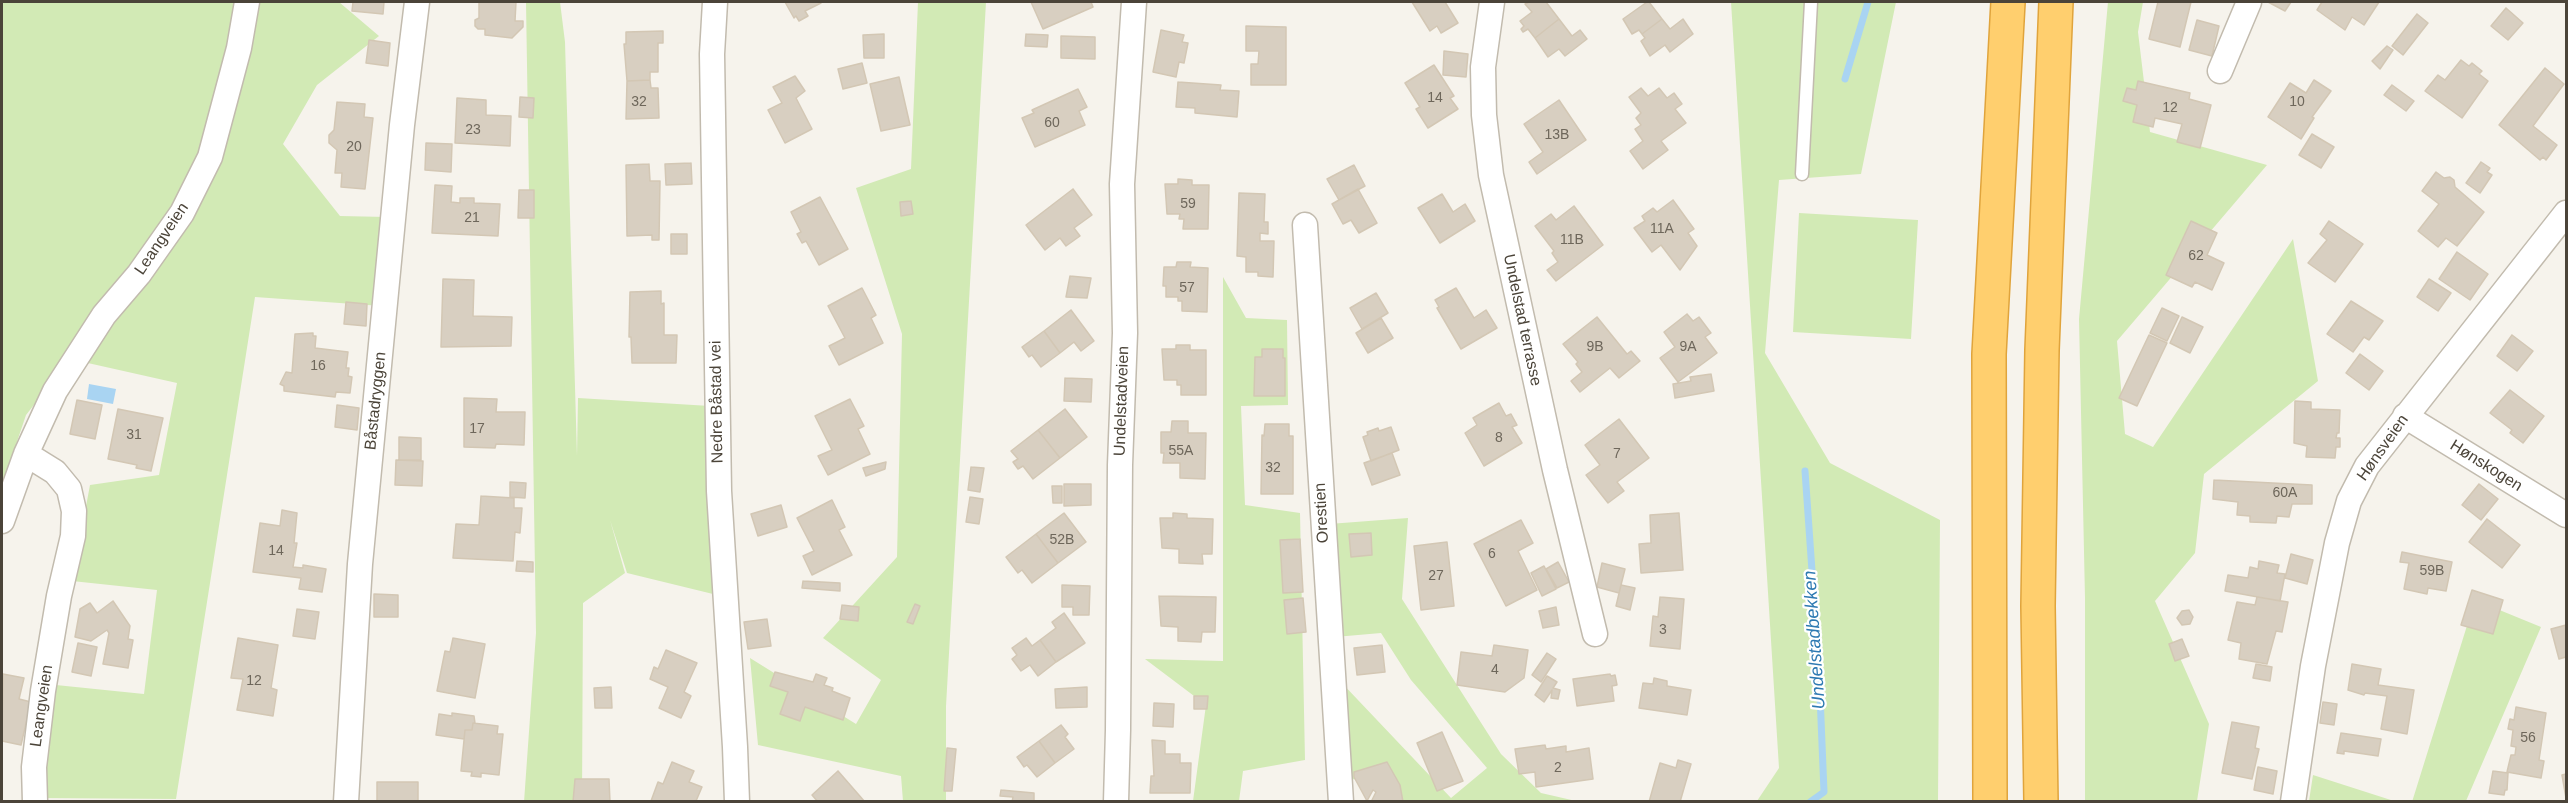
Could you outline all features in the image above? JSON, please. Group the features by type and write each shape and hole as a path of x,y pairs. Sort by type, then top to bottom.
{"highway":[{"path":"1990,801 1989,354 2003,54 2008,2"},
{"path":"2041,801 2038,606 2042,350 2056,2"}],"street":[{"name":"Leangveien","path":"2,521 26,454 55,391 104,315 139,274 182,213 198,182 215,143 239,48 247,2"},
{"name":"Båstadryggen","path":"346,801 360,564 402,125 417,2"},
{"name":"Nedre Båstad vei","path":"715,2 712,54 719,490 737,801"},
{"name":"Undelstadveien","path":"1116,801 1119,465 1125,333 1122,184 1134,2"},
{"name":"Undelstad terrasse","path":"1491,2 1483,67 1484,115 1491,175 1555,470 1595,634"},
{"path":"2220,71 2249,2"},
{"name":"Hønsveien","path":"2293,801 2313,666 2337,543 2349,501 2367,466 2566,213"},
{"name":"Orestien","path":"1305,225 1341,801"},
{"name":"Hønskogen","path":"2405,416 2566,515"},
{"name":"Leangveien","path":"26,454 55,472 62,480 69,489 74,511 73,536 59,597 43,691 34,766 35,801"}],"lane":[{"path":"1802,174 1811,2"}],"green space":[{"path":"2,2 339,2 379,36 317,85 283,144 340,216 387,217 382,306 255,297 176,799 40,798 56,685 144,694 157,590 72,581 90,485 159,475 177,383 70,359 26,415 2,486"},
{"path":"526,2 560,2 565,42 577,456 578,398 710,406 713,594 627,573 610,520 625,573 583,603 582,801 524,802 536,633"},
{"path":"918,2 986,2 946,706 946,801 903,801 901,776 758,745 750,658 856,724 881,680 823,638 897,557 902,334 856,188 911,169"},
{"path":"1731,2 1896,2 1861,174 1779,180 1765,353 1830,463 1940,520 1938,801 1757,801 1779,768"},
{"path":"2108,2 2143,2 2138,32 2150,132 2267,165 2117,341 2125,434 2153,447 2293,239 2318,381 2204,474 2195,553 2155,601 2209,724 2197,801 2085,802 2085,598 2079,319"},
{"path":"1799,213 1918,220 1911,339 1793,332"},
{"path":"1223,277 1246,318 1287,320 1288,405 1241,406 1245,505 1300,513 1305,760 1243,771 1239,801 1193,801 1206,705 1145,659 1223,661"},
{"path":"1408,518 1402,599 1501,754 1541,793 1576,801 1403,801 1387,780 1347,779 1339,680 1451,798 1487,768 1411,680 1381,633 1335,637 1329,524"},
{"path":"2475,600 2541,627 2466,801 2412,802"},
{"path":"2313,775 2394,801 2309,801"}],"water":[{"path":"89,384 116,389 113,404 87,399"}],"building":[{"path":"353,2 384,2 383,14 352,11"},
{"path":"479,2 516,2 515,21 523,21 523,27 512,38 485,35 485,29 478,29 475,26 475,20 479,18"},
{"path":"785,2 821,3 805,11 808,16 799,21 796,16 794,18"},
{"path":"1031,2 1091,2 1093,7 1043,29"},
{"path":"1412,2 1445,2 1458,23 1441,33 1437,26 1430,31"},
{"path":"1546,2 1559,19 1535,38 1528,29 1523,32 1521,29 1524,26 1520,21 1532,12 1525,4"},
{"path":"1647,2 1662,19 1642,34 1639,30 1632,34 1623,19"},
{"path":"2158,2 2191,2 2180,47 2149,39"},
{"path":"2268,2 2291,2 2285,11"},
{"path":"2322,2 2379,2 2364,25 2352,17 2345,30 2317,10"},
{"path":"2506,8 2523,23 2508,40 2491,26"},
{"path":"2417,14 2428,23 2403,55 2392,46"},
{"path":"1559,19 1572,36 1580,30 1587,39 1565,56 1559,49 1548,57 1535,38"},
{"path":"1662,19 1670,29 1683,19 1693,34 1670,52 1665,45 1650,56 1641,41 1645,38 1642,34"},
{"path":"2197,20 2219,26 2212,56 2189,50"},
{"path":"1246,26 1286,27 1286,85 1251,85 1251,64 1258,64 1259,51 1246,51"},
{"path":"1161,30 1184,35 1182,42 1188,43 1184,63 1179,62 1176,77 1153,72"},
{"path":"663,31 663,43 658,43 658,72 650,72 650,80 627,81 624,44 626,44 626,32"},
{"path":"884,34 884,58 864,58 863,35"},
{"path":"1026,34 1048,35 1047,47 1025,46"},
{"path":"1061,36 1095,37 1095,59 1061,58"},
{"path":"369,40 390,43 388,66 366,63"},
{"path":"2387,46 2393,50 2380,69 2372,61"},
{"path":"1444,51 1468,54 1466,77 1443,75"},
{"path":"2461,60 2469,66 2472,63 2482,71 2479,74 2488,81 2462,118 2425,91 2438,75 2445,80"},
{"path":"862,63 867,83 843,89 838,69"},
{"path":"1434,65 1454,96 1450,98 1458,109 1428,128 1416,109 1420,107 1405,83"},
{"path":"2545,68 2564,84 2533,126 2557,145 2546,160 2543,157 2540,160 2499,125"},
{"path":"795,76 805,91 796,98 812,129 785,143 768,110 782,103 773,87"},
{"path":"899,77 910,125 881,131 870,84"},
{"path":"650,80 651,88 658,88 659,118 626,119 627,81"},
{"path":"2314,80 2331,91 2312,117 2314,118 2301,139 2268,117 2290,83 2306,93"},
{"path":"2138,81 2190,93 2189,99 2211,105 2200,148 2177,142 2182,124 2155,118 2153,127 2133,122 2137,105 2123,101 2127,88 2136,90"},
{"path":"1178,82 1221,85 1220,90 1239,91 1237,117 1195,113 1195,108 1176,107"},
{"path":"2392,85 2414,101 2406,111 2384,95"},
{"path":"1641,88 1648,96 1659,88 1667,98 1674,93 1682,104 1675,109 1686,123 1661,141 1668,150 1643,169 1630,151 1643,141 1635,129 1641,125 1636,118 1641,113 1629,97"},
{"path":"1078,89 1087,107 1079,111 1085,125 1035,147 1022,118 1034,113 1032,110"},
{"path":"520,97 534,98 533,118 519,117"},
{"path":"457,98 486,100 486,115 511,116 510,146 455,143"},
{"path":"1559,100 1586,140 1537,174 1529,162 1543,152 1524,124"},
{"path":"337,102 365,104 364,117 373,118 365,189 341,187 342,173 335,173 337,150 329,143 329,135 334,130"},
{"path":"2312,134 2334,147 2321,168 2299,155"},
{"path":"426,143 452,144 451,172 425,170"},
{"path":"2481,162 2490,168 2487,172 2492,175 2480,193 2466,183"},
{"path":"691,163 692,184 666,185 665,164"},
{"path":"649,164 650,181 660,181 659,240 652,240 652,235 627,236 626,165"},
{"path":"1354,165 1365,186 1339,200 1327,179"},
{"path":"2436,172 2444,178 2450,177 2454,180 2455,187 2484,212 2457,246 2446,238 2438,247 2418,231 2439,204 2422,191"},
{"path":"1178,179 1192,180 1192,185 1209,185 1208,229 1183,229 1184,219 1179,219 1180,214 1167,214 1165,184 1178,184"},
{"path":"435,185 452,186 451,202 460,203 460,198 474,198 474,203 500,204 498,236 432,233"},
{"path":"1073,189 1092,215 1074,228 1080,236 1066,246 1060,238 1045,250 1026,225"},
{"path":"1358,189 1377,223 1359,233 1351,220 1343,224 1332,204"},
{"path":"519,190 534,190 534,218 518,218"},
{"path":"1239,193 1265,194 1264,222 1268,222 1268,234 1260,233 1260,241 1274,241 1273,277 1258,276 1258,272 1246,272 1246,257 1237,256"},
{"path":"1442,194 1453,212 1465,204 1475,221 1440,243 1418,208"},
{"path":"820,197 848,249 819,265 806,241 802,243 797,234 801,232 791,212"},
{"path":"1673,200 1694,229 1688,233 1697,246 1680,270 1661,245 1652,252 1634,228 1645,221 1642,216 1653,208 1657,212"},
{"path":"911,201 913,214 901,216 900,202"},
{"path":"1574,206 1603,245 1556,281 1547,270 1558,262 1552,253 1554,251 1535,226 1551,214 1556,220"},
{"path":"2191,221 2217,233 2207,255 2224,263 2212,290 2195,282 2192,287 2166,275"},
{"path":"2329,221 2363,244 2335,282 2308,263 2327,240 2320,234"},
{"path":"671,234 687,234 687,254 671,254"},
{"path":"2457,252 2488,274 2470,300 2439,279"},
{"path":"1177,262 1191,262 1190,267 1208,268 1207,312 1182,311 1182,301 1178,301 1178,297 1166,297 1166,286 1163,286 1164,267 1176,267"},
{"path":"1070,276 1091,278 1087,298 1066,297"},
{"path":"443,279 474,280 473,316 512,317 511,346 441,347"},
{"path":"2429,279 2451,293 2438,311 2417,297"},
{"path":"862,288 876,315 871,318 883,343 839,365 829,346 845,338 828,306"},
{"path":"1456,288 1474,318 1486,310 1497,328 1461,349 1437,308 1439,307 1435,300"},
{"path":"661,291 661,304 664,303 664,335 677,335 676,363 632,363 631,337 629,337 630,292"},
{"path":"1376,293 1388,313 1362,329 1350,308"},
{"path":"2351,301 2383,321 2369,340 2364,337 2353,352 2327,334"},
{"path":"346,302 367,304 366,326 344,324"},
{"path":"2162,308 2179,316 2167,341 2150,333"},
{"path":"1071,310 1094,341 1081,351 1074,342 1060,353 1044,331"},
{"path":"1687,314 1693,321 1699,317 1711,333 1705,337 1717,353 1678,382 1660,358 1675,347 1664,332"},
{"path":"1597,317 1627,354 1631,351 1640,361 1619,378 1610,368 1580,392 1571,381 1582,372 1576,364 1578,362 1563,344"},
{"path":"2182,317 2203,327 2190,353 2170,343"},
{"path":"1381,318 1393,338 1368,353 1356,333"},
{"path":"1044,331 1060,353 1041,367 1032,355 1029,357 1022,347"},
{"path":"313,333 313,336 316,336 315,348 348,352 346,368 349,368 348,376 352,377 350,393 336,392 335,397 284,391 284,386 280,384 286,372 292,373 295,334"},
{"path":"2149,335 2167,343 2137,406 2119,398"},
{"path":"2512,335 2533,351 2517,371 2497,356"},
{"path":"1176,345 1190,345 1190,350 1206,350 1206,395 1181,395 1181,385 1177,385 1177,380 1164,380 1162,349 1176,349"},
{"path":"1262,349 1283,349 1285,396 1254,396 1255,357 1262,357"},
{"path":"2360,354 2383,371 2369,390 2346,373"},
{"path":"1711,374 1714,391 1675,398 1673,384 1691,381 1690,377"},
{"path":"1065,378 1092,379 1091,402 1064,401"},
{"path":"2510,390 2544,416 2523,443 2510,433 2512,430 2490,413"},
{"path":"464,398 497,399 496,412 525,412 524,445 496,444 495,448 464,447"},
{"path":"850,399 864,426 858,429 870,454 828,475 818,456 832,450 815,416"},
{"path":"77,400 102,405 95,439 70,434"},
{"path":"2295,401 2311,402 2311,409 2340,410 2339,433 2336,438 2340,438 2340,447 2336,447 2335,458 2306,457 2307,446 2294,443"},
{"path":"1499,403 1506,416 1511,414 1517,425 1512,427 1522,443 1484,466 1465,433 1477,425 1473,418"},
{"path":"337,405 359,408 357,430 335,427"},
{"path":"118,409 163,418 151,471 136,468 137,465 108,459"},
{"path":"1065,409 1087,437 1060,458 1038,430"},
{"path":"1619,419 1649,458 1617,482 1624,491 1608,503 1586,475 1600,465 1585,445"},
{"path":"1172,421 1188,421 1188,433 1206,433 1205,479 1180,478 1180,463 1163,463 1161,432 1171,432"},
{"path":"1265,424 1289,424 1289,436 1293,436 1293,494 1261,494 1262,435 1264,436"},
{"path":"1391,427 1399,450 1371,461 1363,437 1368,435 1367,432 1378,428 1379,431"},
{"path":"1038,430 1060,458 1033,479 1023,466 1018,469 1013,462 1018,459 1011,451"},
{"path":"399,437 421,438 421,460 399,460"},
{"path":"1392,453 1400,475 1372,485 1364,463"},
{"path":"396,460 423,461 422,486 395,485"},
{"path":"886,462 885,469 866,476 863,468"},
{"path":"971,467 984,468 980,492 968,490"},
{"path":"2214,480 2312,485 2312,504 2292,504 2289,517 2277,516 2276,523 2250,522 2250,516 2237,515 2238,502 2213,499"},
{"path":"510,482 526,483 525,498 510,497"},
{"path":"1064,484 1091,484 1091,505 1064,506"},
{"path":"2479,484 2498,499 2481,520 2462,505"},
{"path":"1052,486 1062,486 1062,503 1053,503"},
{"path":"481,496 514,498 514,508 522,508 520,533 515,532 513,561 453,558 456,524 479,525"},
{"path":"970,497 983,499 979,524 966,522"},
{"path":"832,500 845,527 839,530 852,555 812,575 803,556 814,551 797,518"},
{"path":"781,505 787,527 758,536 751,514"},
{"path":"282,510 297,513 294,543 297,543 293,567 303,568 303,565 326,569 322,592 299,589 301,578 253,572 260,523 280,526"},
{"path":"1064,513 1086,542 1058,563 1036,534"},
{"path":"1173,513 1187,514 1187,518 1213,519 1212,554 1202,554 1203,564 1179,563 1179,549 1162,548 1160,518 1173,518"},
{"path":"1679,513 1683,570 1641,573 1639,544 1651,543 1650,515"},
{"path":"2487,519 2520,545 2502,568 2469,542"},
{"path":"1521,520 1533,543 1518,551 1537,590 1506,606 1474,544"},
{"path":"1371,533 1372,555 1351,557 1349,534"},
{"path":"1036,534 1058,563 1032,583 1022,570 1018,573 1006,557"},
{"path":"1300,539 1303,592 1283,593 1280,540"},
{"path":"1447,542 1454,606 1421,610 1414,546"},
{"path":"2402,552 2452,562 2446,591 2428,588 2427,594 2404,589 2409,563 2400,562"},
{"path":"2291,554 2313,560 2307,584 2285,578"},
{"path":"517,561 533,562 533,572 516,571"},
{"path":"2259,561 2279,565 2277,573 2285,574 2280,601 2225,591 2228,575 2248,578 2250,567 2258,569"},
{"path":"1558,562 1569,582 1557,588 1546,569"},
{"path":"1602,563 1625,569 1619,593 1597,587"},
{"path":"1544,566 1556,589 1542,596 1531,573"},
{"path":"803,581 840,583 840,591 802,588"},
{"path":"1062,585 1090,586 1089,615 1073,615 1073,607 1062,607"},
{"path":"1621,585 1635,588 1630,610 1616,606"},
{"path":"2472,590 2503,600 2493,634 2461,625"},
{"path":"374,594 398,595 398,617 374,617"},
{"path":"1159,596 1216,597 1215,632 1202,632 1201,642 1178,641 1178,627 1161,626"},
{"path":"1660,597 1684,599 1680,649 1650,646 1653,616 1658,617"},
{"path":"2257,597 2288,602 2282,632 2276,631 2267,664 2239,659 2241,643 2228,640 2237,602 2255,605"},
{"path":"1303,598 1306,632 1287,634 1284,600"},
{"path":"113,601 130,626 128,639 133,640 128,668 103,664 109,633 107,630 91,641 75,637 80,609 90,603 97,613"},
{"path":"915,604 920,606 913,624 907,622"},
{"path":"842,605 859,607 858,621 840,619"},
{"path":"1556,607 1559,625 1543,628 1539,611"},
{"path":"297,609 319,612 315,639 293,636"},
{"path":"2189,610 2193,617 2190,624 2182,625 2177,618 2182,611"},
{"path":"1064,613 1085,643 1056,662 1040,640 1056,628 1052,622"},
{"path":"767,619 771,646 748,649 744,622"},
{"path":"2566,625 2566,657 2559,659 2551,629"},
{"path":"238,638 278,645 271,688 277,690 273,716 237,710 243,679 231,678"},
{"path":"453,638 485,644 475,698 437,691 445,651 450,652"},
{"path":"1026,638 1032,646 1040,640 1056,662 1038,676 1030,665 1021,671 1012,659 1017,655 1012,648"},
{"path":"2182,639 2189,656 2175,661 2169,644"},
{"path":"78,643 97,647 91,676 72,672"},
{"path":"1382,645 1385,672 1357,675 1354,648"},
{"path":"1494,645 1528,650 1524,678 1505,692 1457,685 1461,652 1492,656"},
{"path":"666,650 697,663 684,692 691,696 681,718 659,708 668,687 650,679 654,667 658,669"},
{"path":"1547,653 1556,659 1541,682 1532,675"},
{"path":"2256,664 2272,667 2270,681 2253,678"},
{"path":"2352,664 2381,669 2378,685 2414,690 2407,734 2381,729 2387,696 2365,693 2364,695 2348,690"},
{"path":"775,672 813,682 816,674 827,678 824,685 850,698 843,720 805,707 800,721 780,714 788,692 770,686"},
{"path":"3,674 24,678 19,699 31,702 21,745 2,741"},
{"path":"1615,675 1617,685 1612,686 1614,701 1577,706 1573,679"},
{"path":"1547,676 1557,682 1553,688 1560,690 1558,699 1551,698 1552,690 1544,702 1535,695"},
{"path":"1654,678 1667,681 1667,686 1691,690 1687,715 1639,708 1643,683 1653,684"},
{"path":"611,687 612,708 595,708 594,688"},
{"path":"1087,687 1087,707 1056,708 1055,689"},
{"path":"1194,696 1208,696 1207,709 1194,709"},
{"path":"2323,702 2337,704 2334,725 2320,723"},
{"path":"1154,703 1174,704 1173,727 1153,726"},
{"path":"2516,707 2546,713 2539,760 2544,761 2541,778 2507,772 2511,755 2515,755 2516,747 2511,746 2513,730 2508,729 2510,719 2514,720"},
{"path":"452,713 474,716 475,723 473,723 472,730 465,730 464,739 436,735 439,714 452,716"},
{"path":"2232,722 2259,727 2255,748 2259,749 2252,779 2222,773"},
{"path":"473,723 498,726 497,734 503,734 499,775 481,773 481,777 471,776 472,772 461,771 465,730 472,730"},
{"path":"1061,725 1068,734 1065,737 1074,749 1055,763 1039,741"},
{"path":"1442,732 1463,781 1437,791 1417,743"},
{"path":"2341,733 2381,739 2378,756 2344,751 2344,754 2337,753"},
{"path":"1152,740 1165,741 1165,754 1180,754 1180,763 1191,763 1190,793 1150,793 1151,776 1154,776"},
{"path":"1039,741 1055,763 1037,777 1027,765 1024,767 1017,757"},
{"path":"1545,745 1546,749 1566,746 1566,752 1589,748 1593,779 1536,787 1535,772 1519,774 1515,749"},
{"path":"947,748 956,749 952,791 944,791"},
{"path":"1678,760 1691,764 1680,802 1649,802 1660,763 1676,768"},
{"path":"672,762 694,771 689,782 702,787 696,801 698,802 651,801 658,782 663,784"},
{"path":"1387,762 1400,785 1403,802 1371,802 1376,792 1373,790 1367,801 1354,777 1354,772"},
{"path":"2258,767 2277,771 2273,794 2254,790"},
{"path":"838,771 865,802 818,802 812,795"},
{"path":"2493,771 2508,773 2507,790 2504,795 2489,793"},
{"path":"2566,774 2566,798 2562,775"},
{"path":"575,779 609,779 610,802 573,802"},
{"path":"377,782 418,782 418,802 377,802"},
{"path":"1001,790 1034,793 1034,802 1012,802 1013,797 1000,796"}],"waterway":[{"path":"1845,79 1868,2"},
{"name":"Undelstadbekken","path":"1805,471 1819,671 1824,792 1810,802"}]}
